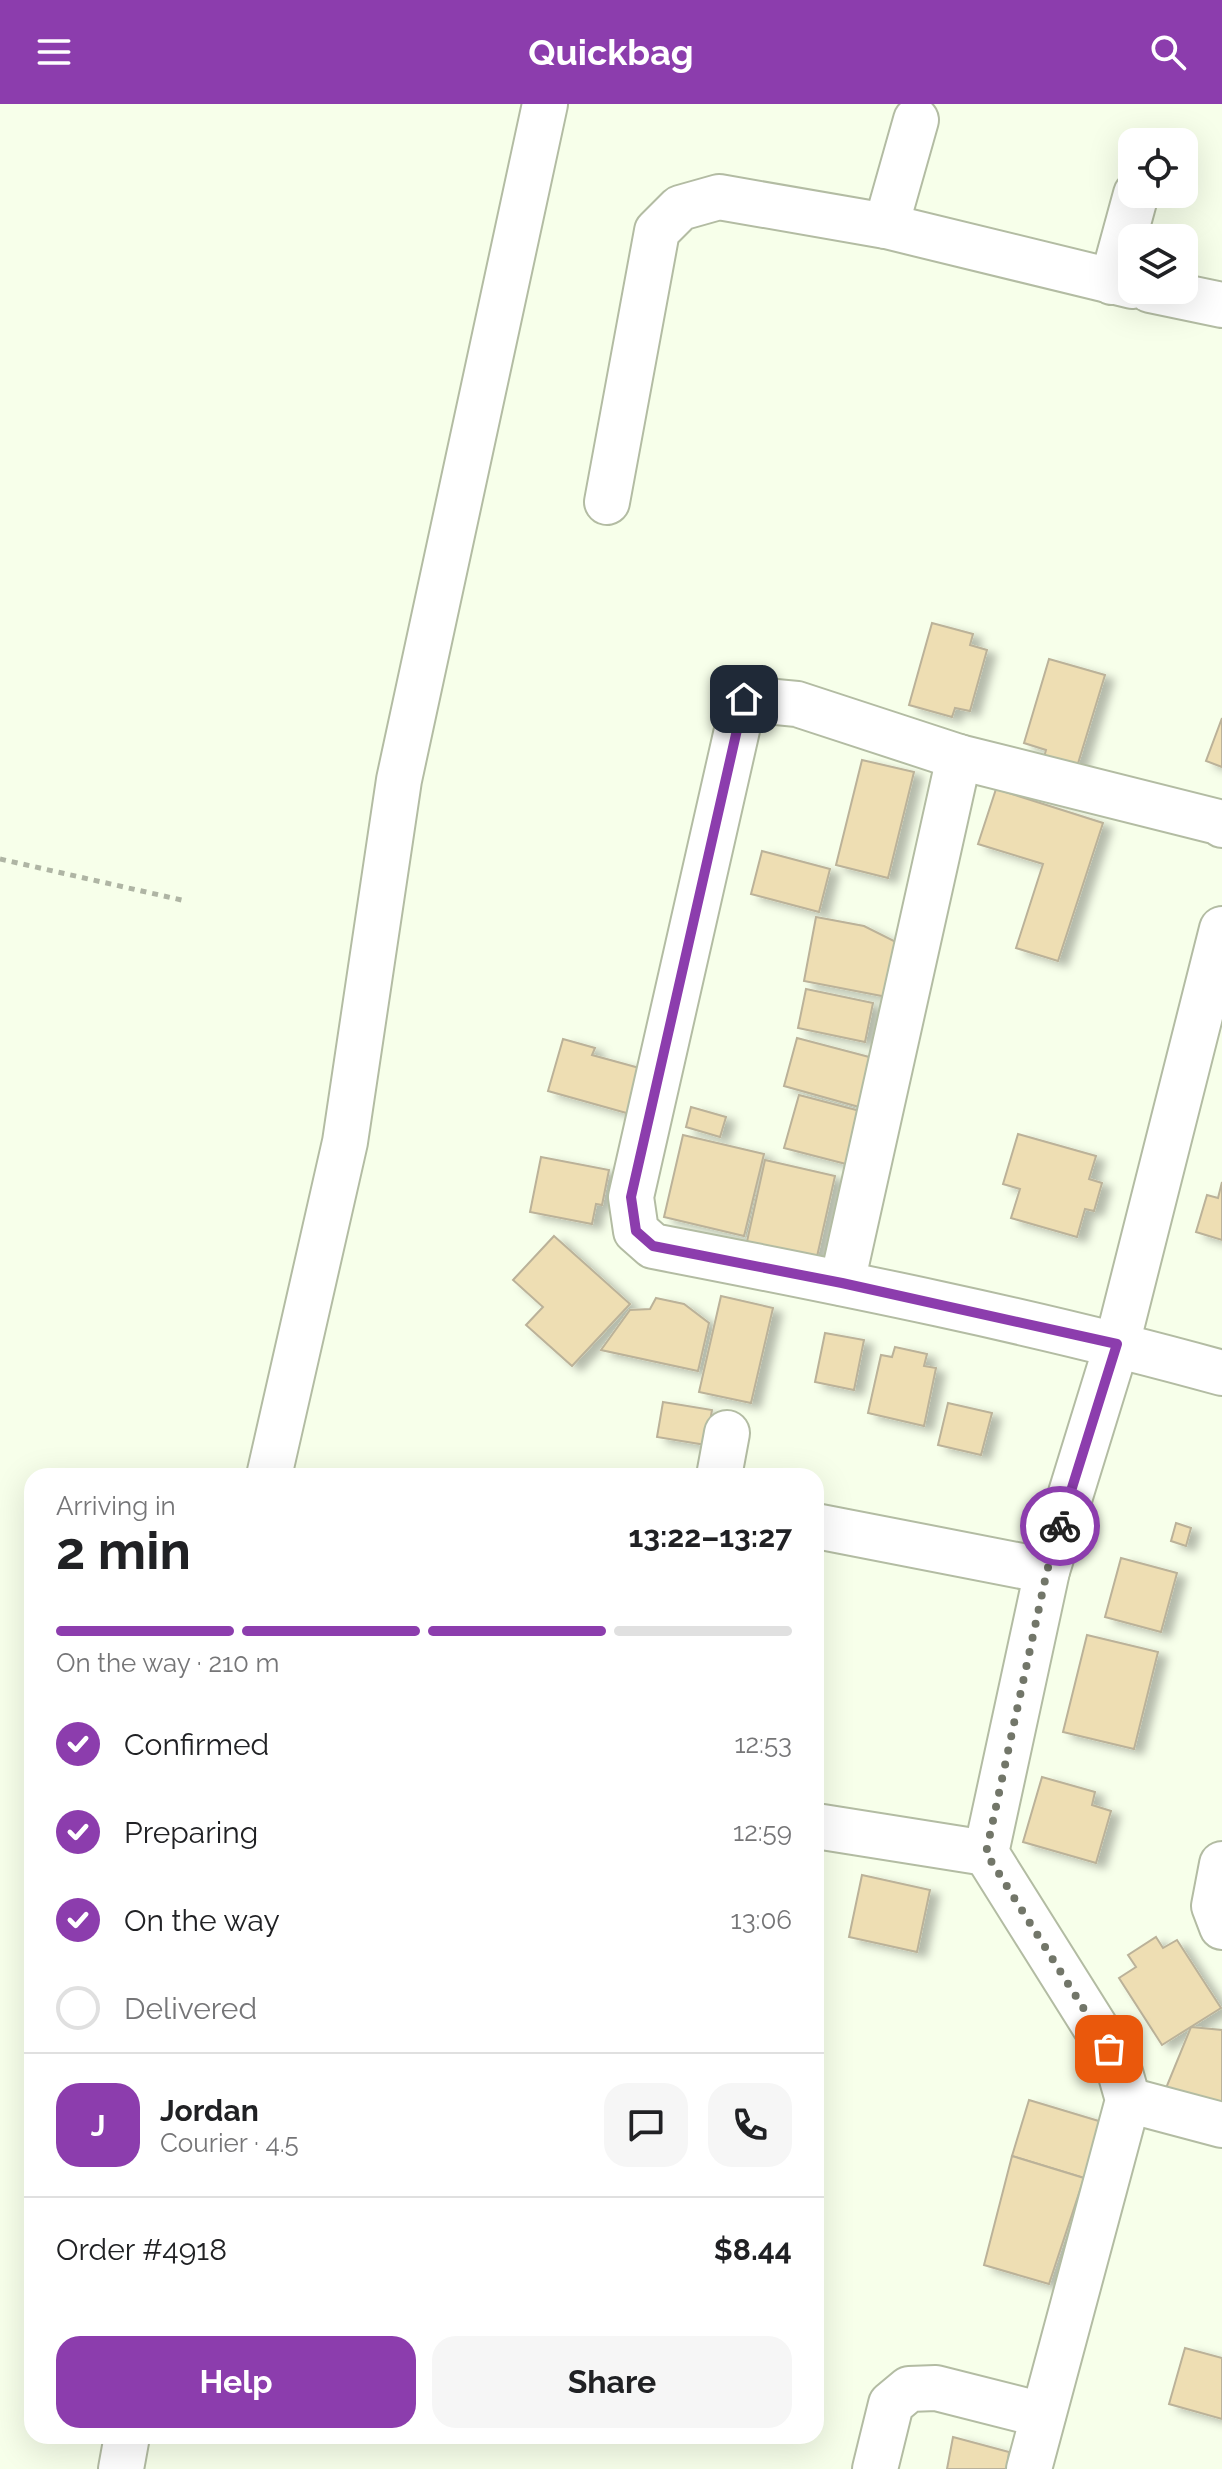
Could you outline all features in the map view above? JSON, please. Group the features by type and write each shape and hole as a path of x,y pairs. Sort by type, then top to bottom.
{"street":[{"path":"271,1468 345,1142 399,780 545,104"},
{"path":"886,226 916,120"},
{"path":"607,502 657,231 680,208 719,197 886,226 1118,283"},
{"path":"1198,300 1222,305"},
{"path":"1222,825 959,757 797,704 744,699 631,1197 636,1231 653,1246 842,1283 1117,1344 1222,1373"},
{"path":"842,1283 959,757"},
{"path":"1029,2469 1128,2100 1109,2049 986,1853 1047,1571 1117,1344 1222,929"},
{"path":"720,1468 727,1433"},
{"path":"824,1528 1047,1571"},
{"path":"824,1827 986,1853"},
{"path":"1222,1864 1214,1906 1222,1927"},
{"path":"1128,2100 1222,2125"},
{"path":"875,2469 891,2404 909,2389 936,2388 1043,2415"},
{"path":"121,2469 126,2444"}],"path":[{"path":"0,859 186,901"}],"building":[{"path":"932,623 973,634 970,645 987,650 970,711 955,708 952,717 909,705"},
{"path":"1049,659 1105,675 1076,770 1043,761 1046,750 1024,743"},
{"path":"1222,718 1222,767 1206,761"},
{"path":"862,760 914,772 888,878 836,865"},
{"path":"996,789 1103,823 1058,961 1016,948 1043,864 978,844"},
{"path":"762,851 830,869 819,912 751,894"},
{"path":"816,917 864,926 898,943 887,997 804,981"},
{"path":"806,989 873,1003 865,1042 798,1028"},
{"path":"797,1038 873,1058 859,1107 784,1086"},
{"path":"563,1039 595,1048 592,1055 643,1069 630,1114 548,1091"},
{"path":"799,1095 860,1111 846,1164 784,1148"},
{"path":"691,1107 726,1117 720,1137 686,1127"},
{"path":"1018,1134 1096,1156 1089,1179 1102,1183 1094,1211 1085,1209 1077,1237 1011,1218 1020,1189 1003,1184"},
{"path":"683,1135 764,1154 744,1236 664,1217"},
{"path":"541,1157 609,1170 602,1205 596,1204 592,1224 530,1212"},
{"path":"765,1160 835,1176 816,1261 746,1246"},
{"path":"1222,1182 1222,1240 1196,1232 1207,1195 1218,1198"},
{"path":"554,1236 630,1304 572,1366 526,1325 543,1307 513,1280"},
{"path":"721,1296 773,1308 751,1403 699,1392"},
{"path":"656,1298 684,1304 709,1323 698,1371 601,1350 630,1310 650,1309"},
{"path":"825,1333 864,1340 854,1390 815,1382"},
{"path":"895,1347 927,1354 924,1366 936,1368 924,1426 868,1413 881,1355 892,1357"},
{"path":"663,1402 712,1410 706,1445 657,1437"},
{"path":"948,1403 992,1413 981,1455 938,1445"},
{"path":"1176,1523 1191,1528 1186,1546 1171,1541"},
{"path":"1121,1558 1177,1573 1161,1632 1105,1617"},
{"path":"1087,1635 1158,1652 1134,1749 1063,1732"},
{"path":"1042,1777 1095,1792 1092,1805 1111,1811 1096,1863 1023,1842"},
{"path":"862,1875 930,1890 917,1952 849,1937"},
{"path":"1156,1937 1163,1948 1177,1940 1221,2008 1162,2045 1119,1978 1136,1967 1128,1955"},
{"path":"1191,2027 1222,2030 1222,2116 1164,2093"},
{"path":"1029,2100 1102,2122 1084,2178 1012,2156"},
{"path":"1012,2156 1084,2178 1049,2284 984,2265"},
{"path":"1185,2348 1222,2358 1222,2419 1169,2404"},
{"path":"953,2437 1009,2452 1007,2469 947,2469"}],"way so far":[{"path":"1060,1526 1047,1571 986,1853 1109,2049"}],"route":[{"path":"744,699 631,1197 636,1231 653,1246 842,1283 1117,1344 1060,1526"}]}
